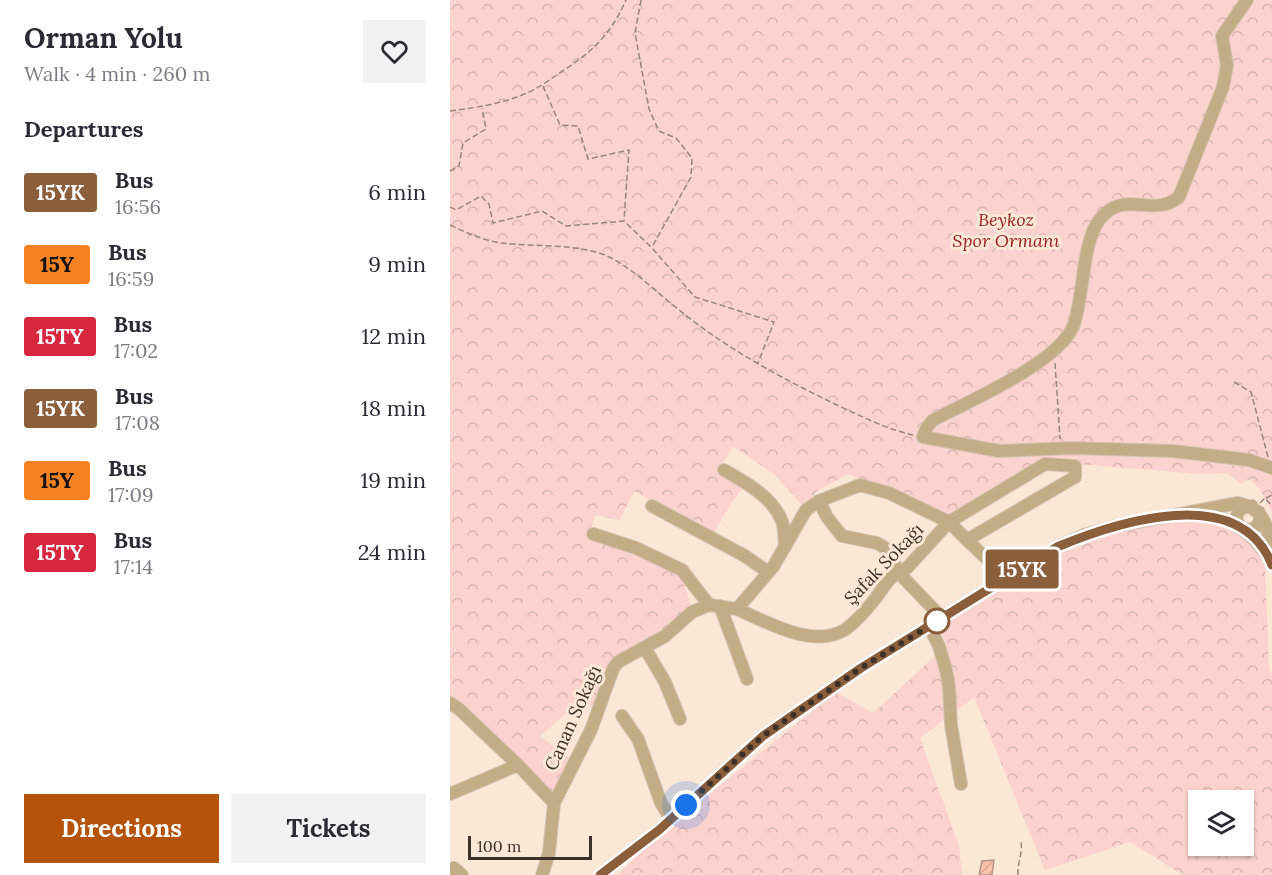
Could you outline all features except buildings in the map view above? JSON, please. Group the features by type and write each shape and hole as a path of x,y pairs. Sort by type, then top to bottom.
{"street":[{"path":"1247,0 1222,36 1227,65 1223,87 1179,196 1170,204 1159,206 1124,203 1111,209 1100,219 1092,233 1074,326 1065,340 1054,351 1015,377 933,420 923,437 999,451 1061,448 1173,452 1249,460 1271,468"},
{"name":"Şafak Sokağı","path":"737,609 800,636 827,635 845,630 868,608 897,571 907,568 949,522 1045,464 1075,466 1075,477 967,540"},
{"path":"724,470 747,483 769,502 782,520 785,547"},
{"path":"715,606 737,609 768,572 806,510 819,501 860,485 889,494 949,522 988,560 1000,582"},
{"path":"819,501 827,517 842,536 877,543 890,551 897,571 942,618"},
{"path":"600,875 670,819 763,736 861,668 1057,547 1084,535 1116,526 1238,503 1255,509 1263,517 1272,564"},
{"path":"652,506 745,556 768,572"},
{"path":"1241,528 1236,520 1237,513 1242,508 1255,509"},
{"path":"1179,514 1206,515 1224,519 1241,528 1258,543 1272,564"},
{"path":"593,534 636,548 682,570 715,606 747,679"},
{"name":"Canan Sokağı","path":"542,875 549,853 554,803 591,730 613,669 618,662 665,636 692,612 715,606"},
{"path":"928,627 939,645 946,670 951,725 961,784"},
{"path":"645,648 665,682 680,720"},
{"path":"450,704 459,709 518,765 554,803"},
{"path":"622,716 638,739 661,803 670,819"},
{"path":"450,794 518,765"},
{"path":"450,871 453,868 462,875"}],"path":[{"path":"450,111 482,107 522,95 542,85 588,55 600,43 610,30 626,0"},
{"path":"641,0 635,33 649,109 659,131 676,138 692,158 691,177 651,248"},
{"path":"542,85 560,125 578,126 588,159 629,150 624,221 695,297 774,322 758,363"},
{"path":"450,171 459,166 463,143 486,129 482,107"},
{"path":"450,207 456,210 481,196 489,204 493,223 542,211 566,226 624,221"},
{"path":"450,225 477,237 501,243 591,251 612,258 647,281 678,310 790,383 889,430 923,437"},
{"path":"1054,351 1061,448"},
{"path":"1234,382 1251,392 1271,468"},
{"path":"1265,498 1272,495"},
{"path":"1018,875 1017,866 1022,849 1021,842"}],"green space":[{"name":"Beykoz Spor Ormanı","path":"450,0 1272,0 1272,513 1260,489 1250,479 1241,484 1227,473 1199,474 1078,464 1075,459 1057,457 1043,459 951,516 848,474 817,491 804,507 774,474 733,446 720,469 744,486 713,534 634,491 620,520 595,515 589,535 680,571 692,610 664,635 614,662 594,710 582,700 540,736 571,759 553,794 450,698"},
{"path":"1205,519 1245,537 1265,563 1269,669 1272,676 1272,875 1183,875 1130,842 1045,870 974,697 920,738 959,846 962,875 617,875 666,829 836,692 873,713 947,645 937,622 1069,546 1147,525"}],"bus line":[{"name":"15YK","path":"600,875 659,830 763,736 861,668 1057,547 1084,535 1116,526 1179,514 1206,515 1224,519 1251,535 1272,565"}],"route":[{"path":"686,805 763,736 861,668 942,618 937,621"}]}
